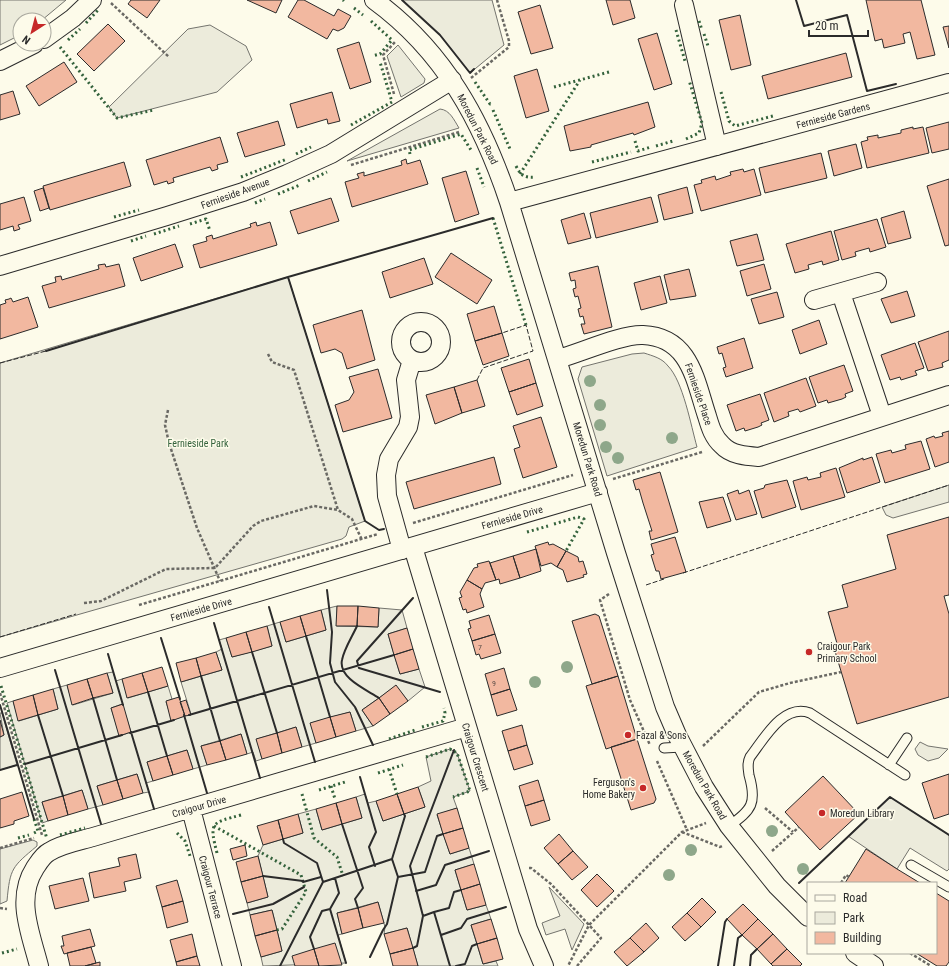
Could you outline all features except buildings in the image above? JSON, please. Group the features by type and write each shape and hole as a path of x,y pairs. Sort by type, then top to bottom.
{"street":[{"path":"52,33 73,18 92,0"},
{"name":"Moredun Park Road","path":"374,0 408,29 432,53 470,108 484,137 497,165 509,202 536,296 558,359 595,482 625,593 665,707 685,753 730,828 777,886 807,916"},
{"path":"684,5 717,146"},
{"path":"0,61 18,52"},
{"name":"Fernieside Avenue","path":"0,266 243,192 331,154 452,80"},
{"name":"Fernieside Gardens","path":"509,202 949,83"},
{"path":"814,300 877,282"},
{"path":"841,293 882,416"},
{"name":"Fernieside Place","path":"558,359 627,337 641,335 652,336 668,341 680,349 689,362 712,433 722,446"},
{"path":"408,548 396,528 387,496 386,475 389,459 408,427 410,417 406,380 412,360"},
{"path":"722,446 743,455 759,457 949,395"},
{"name":"Fernieside Drive","path":"0,668 408,548 595,482"},
{"name":"Craigour Crescent","path":"408,548 467,727 528,929 544,966"},
{"name":"Craigour Drive","path":"39,966 25,912 25,898 31,875 44,856 49,852 70,843 191,809 467,727"},
{"name":"Craigour Terrace","path":"191,809 232,966"},
{"path":"856,954 874,966"}],"lane":[{"path":"730,828 747,812 754,798 748,768 748,760 777,723 785,716 795,712 810,714 905,775"},
{"path":"889,765 907,738"},
{"path":"664,748 685,753"},
{"path":"911,865 949,887"}],"path":[{"path":"107,0 169,57"},
{"path":"478,73 508,47 509,41 497,0"},
{"path":"383,55 394,96"},
{"path":"331,154 343,168 437,139"},
{"path":"268,354 272,362 294,370 338,510"},
{"path":"168,410 165,424 169,443 197,528 220,581"},
{"path":"137,606 396,528 595,482 722,446"},
{"path":"84,603 101,601 166,569 215,568 253,526 261,521 314,506 338,510 352,519 362,539 368,560"},
{"path":"625,593 600,600 630,700 652,751"},
{"path":"685,753 759,692 790,683 841,672"},
{"path":"0,693 43,840 34,838 0,848"},
{"path":"656,758 687,830"},
{"path":"754,798 793,832"},
{"path":"759,864 799,827"},
{"path":"568,966 589,925 682,832 687,830 730,828"},
{"path":"682,832 720,847 730,828"},
{"path":"510,870 531,868 551,884 601,938 577,966"},
{"path":"842,882 846,875 848,877"},
{"path":"912,954 931,966"}],"green space":[{"path":"0,0 66,0 52,12 12,12 12,39 0,45"},
{"path":"402,0 492,0 504,45 470,73 440,35"},
{"path":"210,25 246,46 252,60 217,92 117,118 109,107 188,29"},
{"path":"398,45 425,79 424,83 401,97 387,56"},
{"path":"440,109 449,113 459,128 347,161"},
{"name":"Fernieside Park","path":"288,277 365,521 349,527 346,536 342,539 0,637 0,363"},
{"path":"644,353 663,361 673,373 682,393 697,447 607,476 578,379 582,367 632,354"},
{"path":"949,485 949,502 893,518 886,515 882,507"},
{"path":"337,606 337,626 378,627 379,608 402,610 407,628 388,634 400,674 419,669 425,687 408,701 396,686 362,710 373,726 356,731 350,712 311,723 316,743 302,747 296,727 257,739 262,759 256,761 253,752 247,754 241,734 201,746 207,765 193,769 187,750 147,762 153,781 146,783 149,792 143,793 137,774 97,786 103,805 88,809 82,790 42,802 48,821 42,823 7,703 13,701 19,721 58,709 53,689 67,685 73,705 113,693 107,673 113,672 116,681 122,679 128,698 168,686 172,699 166,702 172,720 191,714 181,682 222,670 216,652 222,649 219,640 226,638 232,657 272,646 267,626 280,622 286,642 326,630 321,610","holes":["122,704 131,732 120,736 111,708"]},
{"path":"0,713 2,713 17,765 0,770 0,737 4,735"},
{"path":"920,742 928,746 948,749 939,758 928,761 918,755 915,749"},
{"path":"450,749 457,753 470,791 453,797 457,808 437,815 450,854 469,848 474,864 455,870 467,910 486,905 491,919 471,925 483,964 496,961 498,966 418,966 407,928 384,934 385,927 378,902 337,913 342,934 338,935 346,963 263,966 261,957 282,951 272,910 250,915 247,903 268,897 258,856 263,845 303,833 298,814 316,809 322,830 362,818 356,797 365,794 368,803 376,801 383,821 425,807 418,787 431,781 426,757"},
{"path":"890,797 949,835 949,869 947,871 910,848 897,869 848,836"},
{"path":"33,840 37,842 37,846 17,864 9,881 7,901 0,904 0,849"},
{"path":"549,887 584,924 572,950 565,929 546,935 542,923 560,916"}],"hedge":[{"path":"354,8 363,15"},
{"path":"86,23 98,10"},
{"path":"371,21 392,40 380,54 372,56"},
{"path":"699,21 702,30"},
{"path":"68,40 80,29"},
{"path":"676,30 685,61"},
{"path":"704,34 708,46"},
{"path":"60,47 117,118 154,110"},
{"path":"351,125 392,102 380,62"},
{"path":"554,87 609,72"},
{"path":"520,174 580,80"},
{"path":"686,139 699,133 702,123 689,80"},
{"path":"475,82 490,104 492,103"},
{"path":"721,92 729,121 735,126 773,116"},
{"path":"493,110 510,149"},
{"path":"410,154 409,150 461,134 471,150"},
{"path":"635,141 638,151 651,147"},
{"path":"656,146 673,141"},
{"path":"296,154 311,147"},
{"path":"592,162 631,152"},
{"path":"241,177 287,159"},
{"path":"516,166 524,176 536,177"},
{"path":"477,168 484,187"},
{"path":"308,181 327,172"},
{"path":"278,194 300,185"},
{"path":"255,203 265,199"},
{"path":"114,217 139,210"},
{"path":"493,218 526,325"},
{"path":"190,224 206,219 210,231"},
{"path":"154,234 179,226"},
{"path":"131,241 146,236"},
{"path":"554,524 578,517 584,519 566,551"},
{"path":"527,532 548,526"},
{"path":"1,686 47,839"},
{"path":"422,727 443,721 445,713 444,708"},
{"path":"389,739 415,730"},
{"path":"426,757 450,749 457,753 470,791 453,797"},
{"path":"378,773 403,765"},
{"path":"389,769 397,794"},
{"path":"319,790 345,782"},
{"path":"331,786 335,799"},
{"path":"302,794 314,838 337,857 343,876"},
{"path":"217,853 213,835 215,825 223,820 241,815"},
{"path":"34,819 38,831 34,833"},
{"path":"214,826 301,875 306,892 282,929 277,930"},
{"path":"60,835 85,828"},
{"path":"177,833 185,841 190,856"},
{"path":"18,838 29,835"},
{"path":"2,953 17,949"}],"fence":[{"path":"477,380 483,368 533,351 526,325 502,333"},
{"path":"0,363 46,351"},
{"path":"683,573 949,485"},
{"path":"646,585 664,579"},
{"path":"0,637 76,614"}],"wall":[{"path":"402,0 440,35 470,73 474,69"},
{"path":"796,0 804,26 847,15 867,91 896,84"},
{"path":"384,529 379,530 365,521 288,277 493,218"},
{"path":"46,351 288,277"},
{"path":"327,590 332,632 330,663 335,682 355,707 373,745"},
{"path":"413,598 357,661 359,668 440,692"},
{"path":"269,607 315,762"},
{"path":"214,623 260,778"},
{"path":"357,626 344,652 342,666 344,672 354,683 379,698"},
{"path":"306,636 330,717"},
{"path":"161,638 180,699"},
{"path":"252,652 277,733"},
{"path":"108,654 123,705"},
{"path":"189,715 394,655"},
{"path":"55,670 101,824"},
{"path":"201,676 220,741"},
{"path":"148,692 167,756"},
{"path":"93,698 117,780"},
{"path":"0,705 34,819"},
{"path":"38,715 63,796"},
{"path":"184,715 207,793"},
{"path":"130,733 174,720"},
{"path":"131,732 154,809"},
{"path":"25,764 122,735"},
{"path":"450,966 434,912 423,916 410,866 454,750"},
{"path":"0,770 17,765"},
{"path":"360,777 376,832 369,847 375,866"},
{"path":"799,883 890,797 949,835"},
{"path":"392,859 405,816 404,814"},
{"path":"342,824 363,888 355,899 358,908"},
{"path":"398,877 425,872 437,836 443,834"},
{"path":"283,839 284,843 317,863 323,882"},
{"path":"416,891 436,885 445,865 489,851"},
{"path":"280,966 323,882 392,859 398,877 387,924 370,957"},
{"path":"263,876 303,881"},
{"path":"303,882 321,877"},
{"path":"335,878 339,893 330,909 346,963"},
{"path":"233,914 273,904 304,887"},
{"path":"434,912 449,908 454,892 461,890"},
{"path":"441,935 461,928 467,919 506,907"},
{"path":"314,949 310,937 322,911 330,909"},
{"path":"413,948 417,946 423,916"},
{"path":"718,966 725,922 727,919"},
{"path":"734,966 738,938 742,935"},
{"path":"456,966 465,964 472,946 477,944"},
{"path":"750,966 751,955 757,949"}],"place":[{"name":"Craigour Park Primary School","path":"809,652"},
{"name":"Fazal & Sons","path":"628,735"},
{"name":"Ferguson's Home Bakery","path":"643,788"},
{"name":"Moredun Library","path":"822,813"}]}
